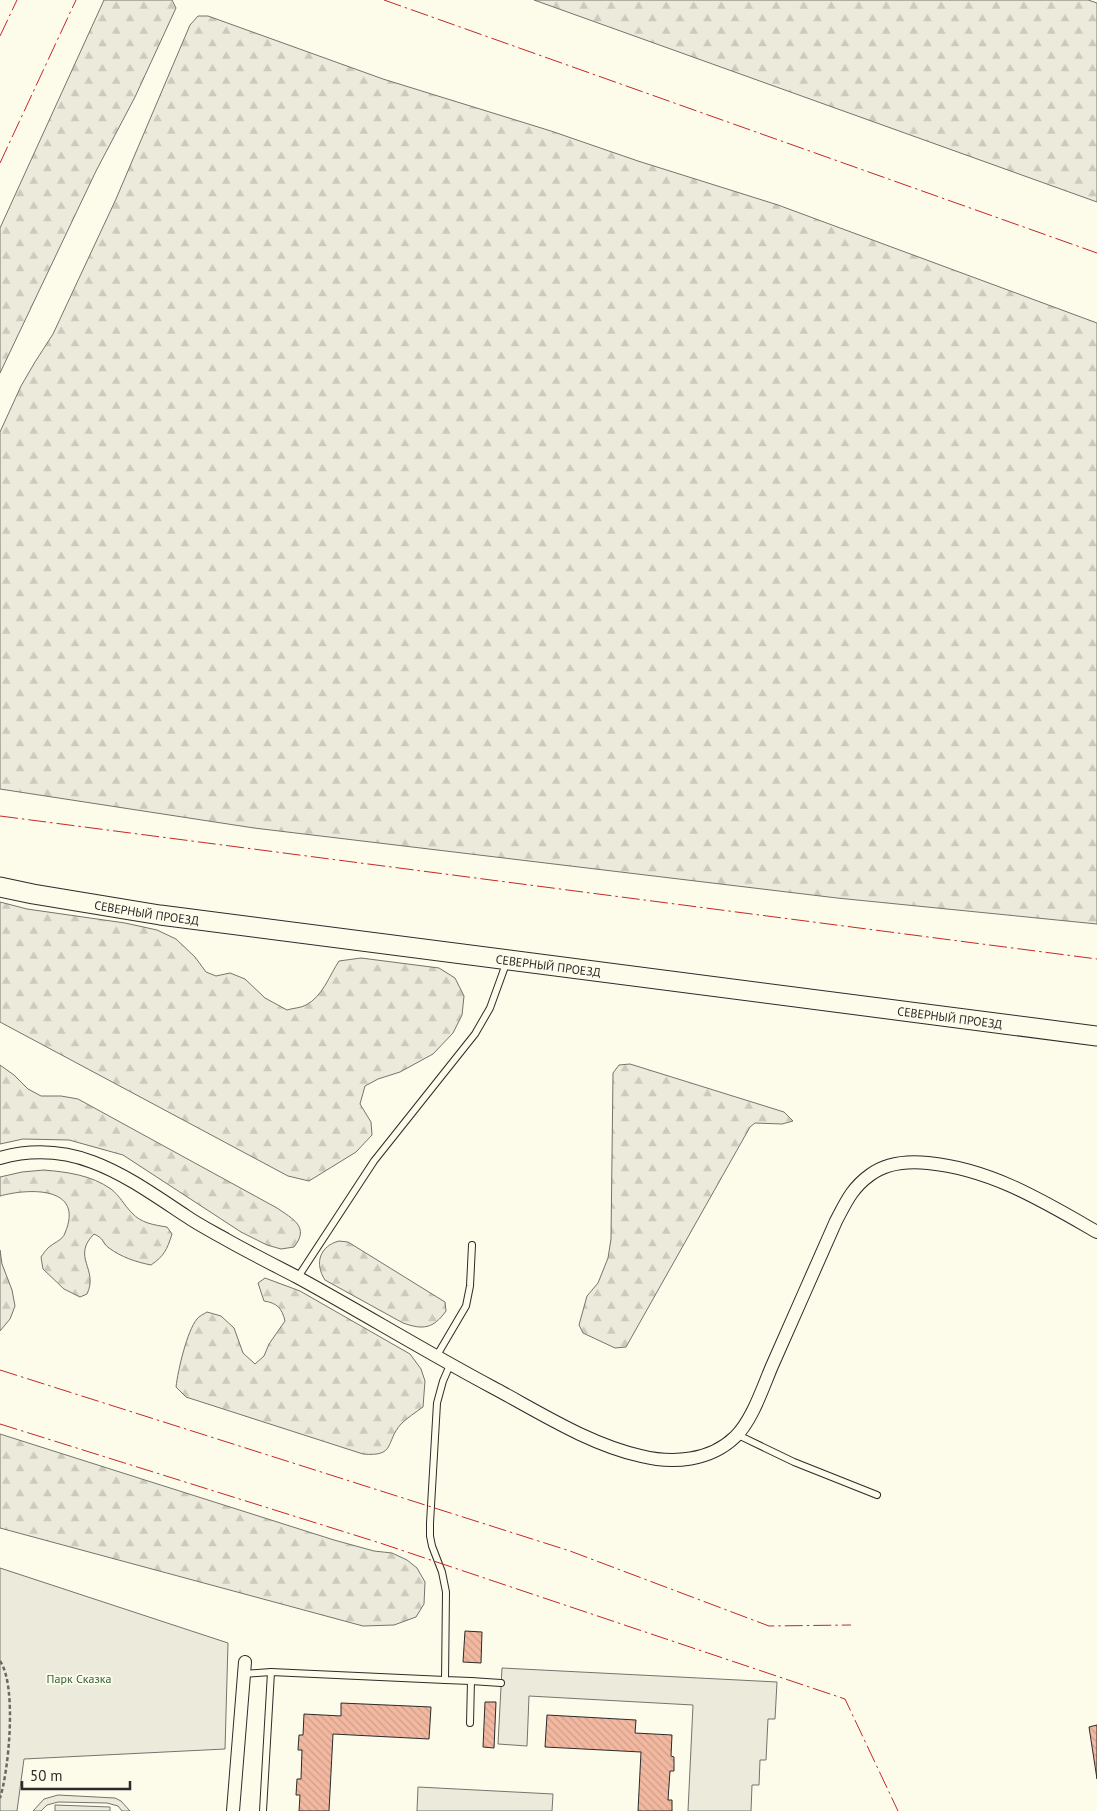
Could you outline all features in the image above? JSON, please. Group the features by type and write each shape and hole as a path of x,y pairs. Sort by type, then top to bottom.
{"street":[{"name":"СЕВЕРНЫЙ ПРОЕЗД","path":"0,887 42,896 160,915 1097,1036"},
{"path":"0,1158 31,1153 58,1154 82,1158 122,1174 197,1223 244,1250 298,1277 450,1365 567,1428 640,1456 664,1460 694,1458 708,1454 738,1435 755,1404 836,1220 850,1193 871,1174 889,1165 914,1162 947,1165 976,1172 1009,1184 1097,1232"},
{"path":"233,1811 244,1668"}],"lane":[{"path":"298,1277 374,1161 475,1034 490,1008 508,960"},
{"path":"436,1357 459,1319 469,1296 472,1244"},
{"path":"445,1680 446,1592 442,1572 432,1546 430,1523 437,1403 450,1365"},
{"path":"738,1435 794,1462 877,1495"},
{"path":"244,1668 271,1672 502,1683"},
{"path":"263,1811 271,1672"},
{"path":"470,1723 471,1681"}],"path":[{"path":"0,1661 7,1673 10,1702 7,1757 0,1798"}],"green space":[{"path":"104,0 172,0 176,8 135,97 96,171 0,373 0,228"},
{"path":"534,0 1088,0 1097,3 1097,202"},
{"path":"198,16 208,16 383,79 551,131 638,161 778,205 1097,323 1097,924 837,898 254,828 0,789 0,432 21,386 53,334 116,199 190,25"},
{"path":"0,902 27,909 125,923 157,930 176,939 195,957 206,972 216,976 230,973 245,979 265,998 287,1010 304,1006 312,1001 325,985 339,961 361,958 439,968 455,978 464,996 462,1015 453,1033 433,1054 400,1072 378,1079 365,1086 360,1104 371,1122 372,1135 356,1152 309,1181 288,1176 0,1022"},
{"path":"630,1064 784,1112 793,1121 782,1124 755,1123 750,1127 626,1347 615,1348 583,1333 579,1325 587,1296 598,1283 608,1258 611,1239 613,1073 619,1065"},
{"path":"0,1065 14,1075 28,1089 41,1096 61,1096 78,1099 277,1208 298,1224 300,1229 299,1240 294,1247 281,1249 267,1245 241,1232 123,1155 69,1140 23,1139 0,1144"},
{"path":"44,1170 70,1173 95,1180 111,1189 139,1219 167,1227 172,1234 159,1259 151,1265 124,1257 107,1246 100,1237 94,1234 85,1250 90,1277 87,1294 80,1297 64,1289 43,1269 41,1257 48,1248 64,1235 69,1218 67,1206 61,1199 51,1194 39,1192 12,1193 0,1196 0,1177"},
{"path":"339,1241 348,1242 445,1302 446,1311 432,1325 416,1327 403,1323 325,1280 320,1267 321,1256 327,1247"},
{"path":"0,1250 2,1264 12,1290 15,1306 10,1319 0,1331"},
{"path":"265,1278 300,1291 410,1354 421,1369 425,1381 423,1407 401,1424 385,1451 363,1454 186,1397 176,1387 186,1341 198,1318 207,1312 221,1316 234,1328 243,1353 255,1364 264,1356 269,1344 285,1321 278,1307 264,1301 258,1283"},
{"path":"0,1434 334,1540 374,1551 392,1553 407,1560 417,1568 425,1582 424,1604 416,1617 394,1625 363,1626 0,1528"},
{"name":"Парк Сказка","path":"0,1568 228,1643 225,1749 24,1759 17,1811 0,1811"},
{"path":"418,1787 553,1794 552,1811 417,1811"},
{"path":"58,1795 115,1798 121,1801 130,1811 122,1811 118,1806 107,1803 58,1802 47,1805 41,1811 33,1811 44,1799"},
{"path":"55,1805 110,1807 110,1811 55,1811"}],"shaded area":[{"path":"502,1668 777,1682 775,1719 768,1719 766,1760 760,1760 759,1785 752,1785 751,1811 688,1811 693,1705 529,1696 527,1746 498,1744"}],"building":[{"path":"465,1631 482,1632 481,1663 463,1662"},
{"path":"485,1702 496,1702 494,1748 483,1747"},
{"path":"341,1703 431,1707 429,1739 333,1734 329,1811 299,1811 300,1795 296,1795 297,1779 301,1779 302,1750 298,1750 299,1735 303,1735 304,1714 341,1716"},
{"path":"547,1715 636,1720 635,1733 672,1735 671,1756 674,1757 674,1771 670,1771 668,1800 672,1800 672,1811 638,1811 641,1752 545,1747"},
{"path":"1097,1725 1097,1779 1089,1727"}],"power":[{"path":"0,36 17,0"},
{"path":"0,163 76,0"},
{"path":"384,0 1097,253"},
{"path":"0,816 1097,959"},
{"path":"0,1370 570,1551 769,1626 851,1625"},
{"path":"0,1424 380,1543 845,1699 898,1811"}]}
